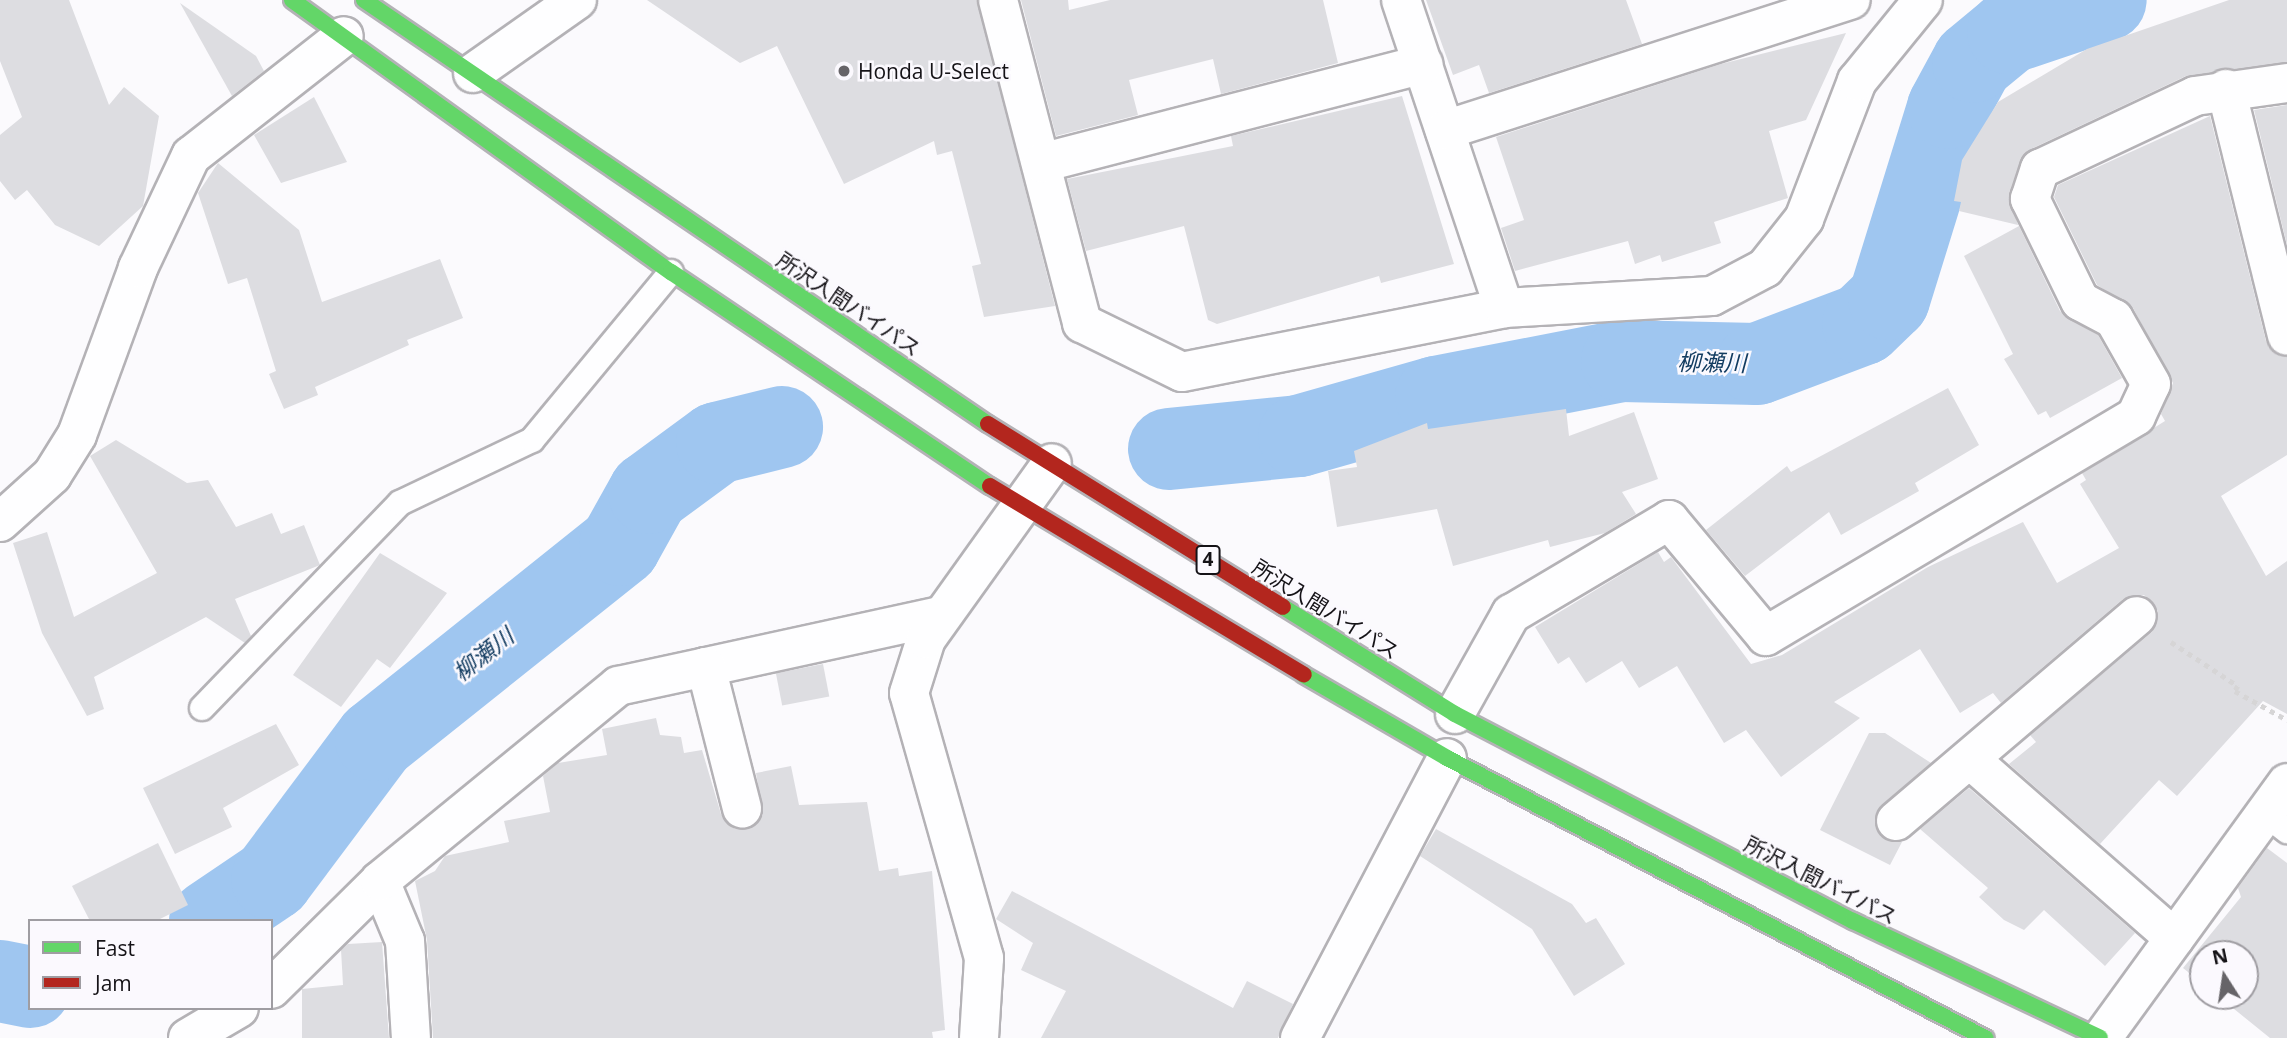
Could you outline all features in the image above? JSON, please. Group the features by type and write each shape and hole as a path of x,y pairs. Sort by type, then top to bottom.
{"main road":[{"path":"292,0 671,272 1021,507 1447,758 1985,1038"},
{"name":"所沢入間バイパス","path":"363,0 1052,463 1455,714 1853,921 2101,1038"}],"street":[{"path":"473,73 577,0"},
{"path":"998,0 1082,323 1182,372 1504,308 1712,296 1765,268 1804,219 1857,82 1923,0"},
{"path":"1401,0 1504,308"},
{"path":"1445,130 1851,0"},
{"path":"0,522 52,475 77,435 138,268 191,156 344,36"},
{"path":"1041,163 1423,64"},
{"path":"1455,714 1511,614 1669,520 1766,636 2136,415 2151,384 2114,319 2080,301 2030,199 2040,169 2194,96 2226,89 2287,83"},
{"path":"2226,89 2287,336"},
{"path":"979,1038 984,958 909,693 914,665 940,617 1052,463"},
{"path":"1896,821 1972,761 2137,616"},
{"path":"273,987 380,881 618,686 940,617"},
{"path":"706,667 742,808"},
{"path":"1300,1038 1447,758"},
{"path":"1972,761 2174,938"},
{"path":"2101,1038 2174,938 2276,822 2287,783"},
{"path":"380,881 405,941 411,1038"},
{"path":"188,1038 236,1010"}],"lane":[{"path":"202,708 400,503 532,440 671,272"}],"path":[{"path":"2137,616 2238,686 2235,691 2287,720"}],"building":[{"path":"0,0 69,0 109,105 124,87 159,116 143,206 99,246 55,225 27,190 15,200 0,181 0,135 22,117 0,61"},
{"path":"647,0 977,0 1055,306 984,317 972,266 981,264 952,151 937,155 934,141 844,184 777,46 740,63"},
{"path":"1021,0 1068,0 1069,10 1110,0 1323,0 1338,63 1221,94 1213,59 1129,80 1138,115 1056,136"},
{"path":"1426,0 1626,0 1642,44 1489,93 1479,65 1453,75"},
{"path":"2229,0 2287,0 2287,62 2186,76 2031,149 2009,192 2018,225 1959,211 1961,202 1954,201 1962,160 1998,102 2087,49"},
{"path":"180,3 256,56 264,71 232,96"},
{"path":"1846,33 1806,120 1769,131 1788,198 1714,222 1721,243 1662,262 1660,255 1635,264 1628,241 1515,271 1501,228 1524,220 1496,137 1721,64"},
{"path":"1402,96 1454,264 1381,283 1379,276 1217,324 1208,320 1184,226 1086,251 1067,179 1233,146 1231,136"},
{"path":"314,97 347,162 281,183 254,135"},
{"path":"2287,105 2287,245 2254,110"},
{"path":"2210,116 2266,341 2287,357 2287,455 2221,496 2266,576 2287,561 2287,714 2263,701 2177,796 2159,780 2100,844 2009,764 2036,742 2030,735 2152,632 2158,611 2144,595 2123,599 2001,703 1993,693 1960,713 1920,649 1834,702 1860,718 1781,777 1746,730 1724,743 1677,666 1639,688 1622,661 1586,683 1569,657 1558,664 1535,627 1658,552 1664,562 1671,557 1751,664 1782,655 1928,567 2023,522 2057,583 2119,548 2080,484 2086,480 2082,473 2165,421 2161,414 2173,383 2133,308 2097,285 2054,197 2058,185"},
{"path":"218,163 299,230 322,302 440,259 463,318 407,340 409,345 315,387 318,395 284,409 269,374 276,371 247,278 228,284 198,193"},
{"path":"2019,226 2060,311 2098,335 2122,378 2050,418 2046,411 2038,415 2004,359 2013,354 1964,256"},
{"path":"1948,388 1979,445 1915,483 1919,491 1841,535 1829,512 1745,576 1706,530 1787,466 1791,472"},
{"path":"1566,409 1569,436 1634,412 1658,479 1622,492 1636,514 1605,533 1550,547 1548,540 1453,566 1437,509 1337,527 1328,471 1357,467 1354,451 1427,423 1428,429"},
{"path":"116,440 187,483 208,480 236,527 272,513 281,534 304,525 320,565 235,599 251,636 245,643 206,617 94,677 104,709 87,716 42,633 13,543 47,532 74,617 157,573 90,456"},
{"path":"380,553 447,593 390,668 377,659 341,707 293,675"},
{"path":"823,664 829,696 782,706 776,673"},
{"path":"656,718 660,735 681,737 684,753 702,750 721,814 735,829 748,829 763,815 756,773 791,766 799,805 867,802 879,871 898,868 899,876 932,871 945,1030 932,1032 933,1038 433,1038 427,940 415,881 435,871 445,856 509,842 504,821 550,812 543,776 558,763 607,755 602,729"},
{"path":"276,724 299,765 223,808 232,827 175,854 143,788"},
{"path":"1869,733 1885,733 1931,763 1876,813 1880,836 1902,842 1890,865 1820,830"},
{"path":"1969,788 2135,933 2105,966 2044,910 2024,930 2004,920 1979,897 1988,888 1920,829"},
{"path":"1436,829 1572,904 1586,923 1596,918 1625,964 1574,996 1532,929 1420,856"},
{"path":"158,843 188,905 160,919 89,919 72,886"},
{"path":"2267,848 2287,863 2287,1038 2270,1038 2235,1010 2259,1010 2259,940 2206,940 2241,897 2238,888"},
{"path":"1012,891 1233,1008 1247,981 1293,1004 1278,1038 1041,1038 1066,991 1021,970 1033,943 996,919"},
{"path":"382,942 389,1038 302,1038 302,989 343,985 341,950 348,944"},
{"path":"2189,961 2189,973 2183,968"}],"waterway":[{"name":"柳瀬川","path":"1169,449 1299,436 1436,397 1622,361 1757,364 1863,324 1889,299 1948,108 1973,62 2008,33 2106,0"},
{"name":"柳瀬川","path":"213,919 272,879 376,740 620,545 649,493 717,443 782,427"},
{"name":"柳瀬川","path":"0,981 28,987"}],"traffic: fast":[{"path":"292,0 671,272 990,486"},
{"path":"364,0 988,424"},
{"path":"1283,607 1455,714 1853,921 2100,1038"},
{"path":"1304,675 1447,758 1985,1038"}],"traffic: jam":[{"path":"988,424 1283,607"},
{"path":"990,486 1304,675"}],"place":[{"name":"Honda U-Select","path":"844,71"}]}
